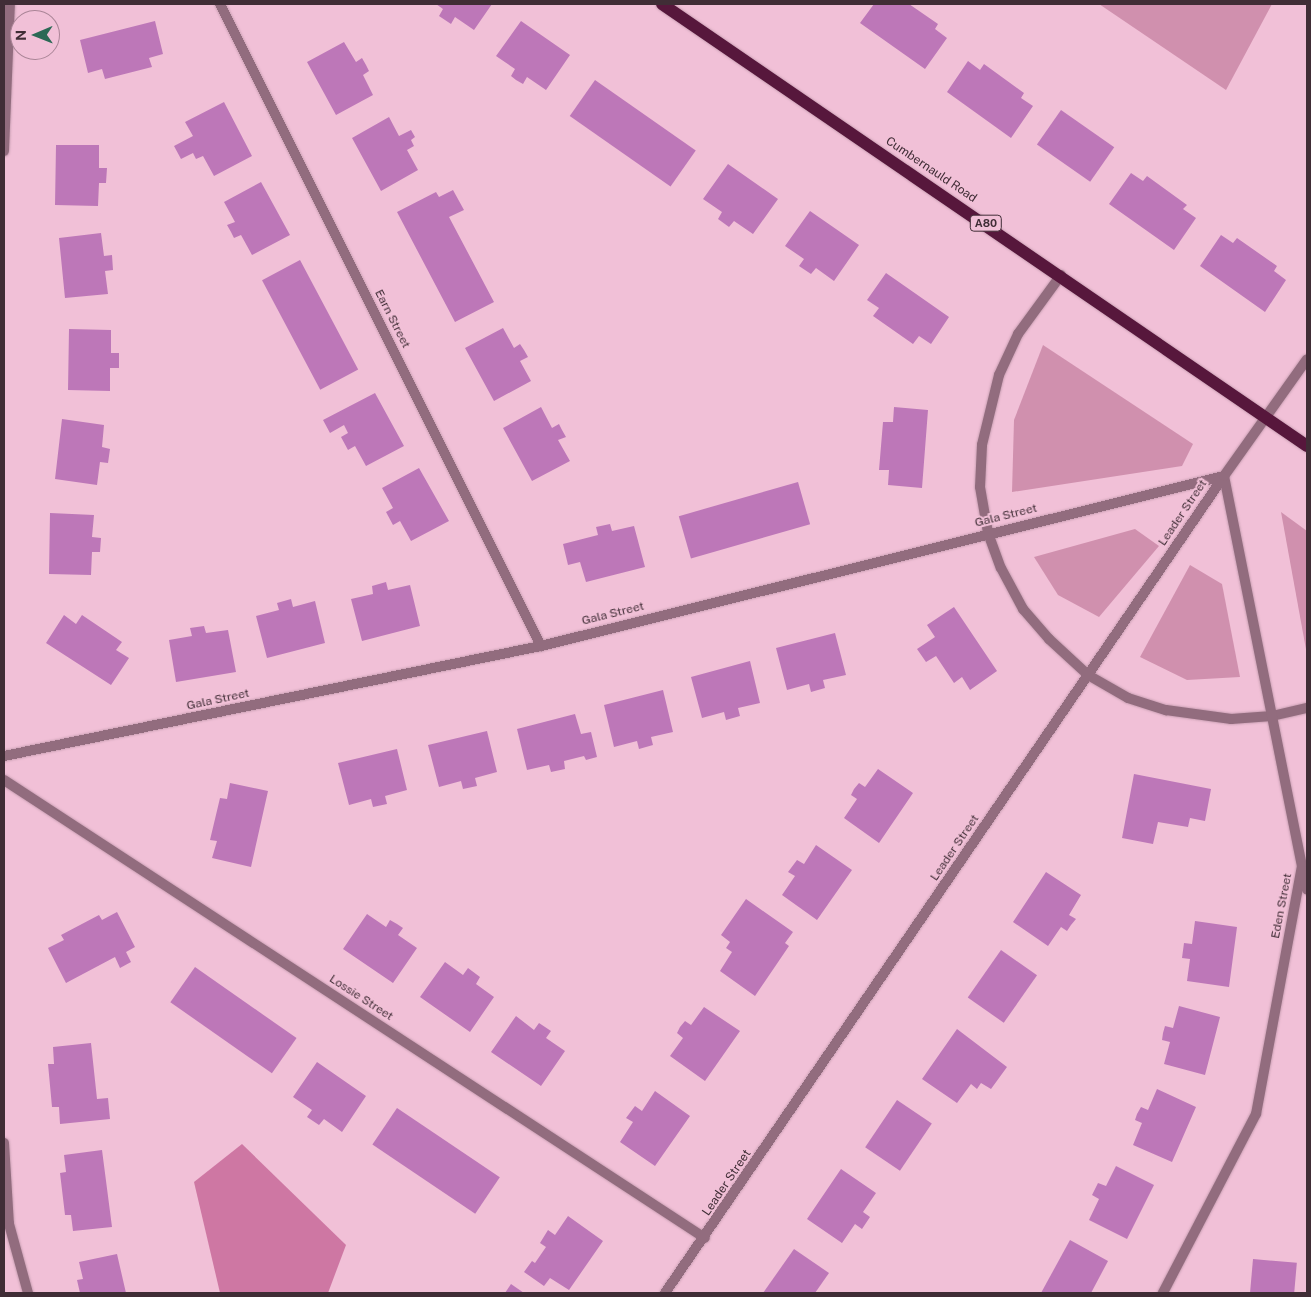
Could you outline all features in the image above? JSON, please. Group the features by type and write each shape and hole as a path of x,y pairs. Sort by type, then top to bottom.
{"main road":[{"name":"Cumbernauld Road","path":"662,4 1061,275 1307,446"}],"street":[{"path":"4,151 10,4"},
{"name":"Earn Street","path":"220,4 540,646"},
{"path":"1061,275 1018,334 999,375 987,412 980,487 988,533 1001,568 1022,609 1049,639 1088,675 1128,698 1166,710 1231,719 1272,716 1307,708"},
{"name":"Leader Street","path":"665,1293 705,1238 1224,476 1307,359"},
{"name":"Gala Street","path":"4,756 540,646 988,533 1224,476"},
{"name":"Eden Street","path":"1163,1293 1256,1114 1302,866 1224,476"},
{"name":"Lossie Street","path":"4,780 705,1238"},
{"path":"1302,866 1307,890"},
{"path":"4,1143 10,1224 28,1293"}],"shaded area":[{"path":"1099,4 1272,4 1226,90"},
{"path":"1043,345 1193,444 1182,466 1012,492 1014,420"},
{"path":"1281,512 1307,531 1307,655"},
{"path":"1135,529 1159,546 1099,617 1058,595 1034,557"},
{"path":"1190,565 1222,584 1240,677 1187,680 1140,657"},
{"path":"242,1144 346,1245 328,1293 220,1293 194,1182"}],"building":[{"path":"436,4 492,4 474,30 455,17 451,24 439,16 443,9"},
{"path":"874,4 909,4 938,24 935,29 947,38 925,69 860,23"},
{"path":"155,21 163,54 149,58 152,67 105,79 102,69 88,73 80,40"},
{"path":"521,21 570,55 546,90 527,77 523,84 516,80 511,76 515,69 496,56"},
{"path":"344,42 356,62 362,58 366,65 369,71 363,75 373,95 336,115 307,62"},
{"path":"968,61 980,70 984,64 1024,93 1021,98 1033,106 1011,138 947,92"},
{"path":"595,80 696,151 671,187 570,116"},
{"path":"224,102 252,156 214,176 203,156 196,159 193,153 181,159 174,146 193,136 185,122"},
{"path":"1061,110 1114,147 1090,182 1037,144"},
{"path":"389,117 399,136 411,130 415,137 411,140 414,146 407,150 418,170 381,191 352,138"},
{"path":"56,145 99,145 99,168 107,168 106,183 99,183 98,206 55,205"},
{"path":"728,164 778,199 753,234 734,221 729,227 718,219 722,212 703,199"},
{"path":"1131,173 1143,181 1147,176 1187,205 1183,209 1196,218 1174,250 1109,204"},
{"path":"261,182 290,235 252,255 241,235 234,238 227,225 235,222 224,202"},
{"path":"453,190 464,210 449,217 494,302 455,322 397,212 436,192 439,197"},
{"path":"810,211 859,245 834,281 816,268 811,274 799,266 804,259 785,246"},
{"path":"101,233 104,256 112,255 113,270 105,271 108,294 65,298 59,238"},
{"path":"1221,235 1233,243 1237,238 1277,266 1274,271 1286,280 1265,312 1200,266"},
{"path":"300,260 358,369 320,390 262,280"},
{"path":"886,273 949,317 931,344 919,336 913,344 873,316 879,308 867,300"},
{"path":"503,328 514,348 520,344 528,357 520,361 531,381 494,401 465,348"},
{"path":"69,329 111,330 111,353 119,353 119,368 110,368 110,391 68,390"},
{"path":"375,393 404,446 366,466 355,446 348,450 341,437 348,433 344,425 330,433 323,420"},
{"path":"541,407 552,428 559,424 566,437 558,440 570,461 532,481 503,428"},
{"path":"894,407 928,410 922,488 888,485 889,470 879,470 883,422 893,422"},
{"path":"62,419 104,425 102,447 110,449 108,463 100,462 97,485 55,479"},
{"path":"419,468 449,521 411,541 400,521 393,525 386,512 393,508 382,488"},
{"path":"798,482 810,524 691,558 679,516"},
{"path":"50,513 94,515 92,537 101,538 100,552 92,552 91,575 49,574"},
{"path":"610,524 612,531 634,526 645,567 586,582 580,562 568,565 563,544 598,535 596,527"},
{"path":"386,582 388,590 410,585 420,626 362,641 351,599 373,594 372,586"},
{"path":"291,599 293,607 315,601 325,643 267,658 256,616 279,610 277,603"},
{"path":"954,607 997,671 970,690 962,677 954,683 936,656 926,662 917,649 935,637 927,625"},
{"path":"64,615 76,624 82,615 122,642 116,650 129,658 111,685 46,643"},
{"path":"204,626 206,633 228,630 236,672 176,682 169,640 192,636 190,628"},
{"path":"835,633 846,675 823,680 825,688 811,692 809,684 787,690 776,648"},
{"path":"750,661 760,703 738,708 740,716 726,720 724,712 702,718 691,677"},
{"path":"663,690 673,732 651,737 653,745 639,749 637,741 614,747 604,705"},
{"path":"575,714 581,734 591,732 597,757 586,760 584,756 564,761 565,769 551,772 549,765 527,770 517,729"},
{"path":"487,731 497,772 475,778 477,786 463,789 461,781 439,787 428,745"},
{"path":"397,749 407,790 385,796 387,804 373,807 371,799 349,805 338,763"},
{"path":"878,769 913,793 879,843 844,818 857,799 851,795 854,789 859,783 865,787"},
{"path":"1134,774 1211,789 1205,821 1190,818 1188,827 1158,822 1153,844 1122,838"},
{"path":"230,783 268,791 251,867 212,858 217,841 210,840 220,798 227,799"},
{"path":"816,845 852,870 817,920 782,895 795,876 788,872 797,860 804,864"},
{"path":"1046,872 1081,895 1069,915 1076,919 1067,931 1061,927 1048,946 1013,922"},
{"path":"746,899 793,932 785,943 789,946 755,996 720,971 732,952 726,948 730,942 721,935"},
{"path":"117,912 135,947 126,952 131,962 120,968 115,957 66,983 48,948 64,940 61,935 99,915 102,920"},
{"path":"367,914 386,927 390,920 403,928 398,935 417,948 393,983 343,949"},
{"path":"1195,921 1237,927 1229,987 1187,981 1190,959 1182,958 1184,943 1192,944"},
{"path":"1001,950 1037,975 1004,1023 968,998"},
{"path":"445,962 463,975 468,968 480,977 476,984 494,997 470,1032 420,997"},
{"path":"195,967 297,1038 272,1073 170,1002"},
{"path":"1179,1006 1220,1017 1205,1075 1164,1064 1170,1042 1162,1040 1163,1033 1165,1026 1173,1028"},
{"path":"704,1007 740,1031 705,1081 670,1056 683,1038 677,1033 680,1027 685,1021 691,1025"},
{"path":"516,1016 534,1030 539,1023 551,1031 546,1038 565,1051 541,1086 491,1052"},
{"path":"957,1029 1007,1067 991,1089 981,1083 977,1089 971,1084 957,1103 922,1079"},
{"path":"91,1043 97,1099 108,1098 110,1119 60,1124 59,1107 52,1107 48,1064 54,1064 53,1047"},
{"path":"317,1062 366,1096 342,1132 324,1119 319,1125 307,1117 312,1110 293,1097"},
{"path":"1157,1089 1196,1107 1172,1162 1133,1145 1142,1123 1135,1120 1137,1114 1141,1107 1148,1110"},
{"path":"655,1091 690,1116 655,1166 620,1142 633,1122 626,1118 635,1106 642,1111"},
{"path":"897,1100 932,1123 900,1171 865,1147"},
{"path":"397,1108 500,1177 475,1214 372,1144"},
{"path":"102,1150 112,1227 73,1231 71,1215 65,1215 60,1173 66,1172 64,1155"},
{"path":"1116,1166 1154,1185 1127,1239 1089,1220 1099,1199 1092,1195 1098,1183 1106,1186"},
{"path":"841,1169 876,1193 863,1212 870,1217 862,1229 855,1224 842,1243 807,1219"},
{"path":"568,1216 603,1241 569,1290 550,1278 544,1286 524,1272 532,1261 535,1263 546,1247 540,1243 548,1230 555,1235"},
{"path":"1070,1240 1108,1261 1091,1293 1041,1293"},
{"path":"794,1249 829,1273 815,1293 763,1293"},
{"path":"117,1254 126,1293 80,1293 77,1280 83,1279 79,1262"},
{"path":"1253,1259 1297,1263 1294,1293 1250,1293"},
{"path":"511,1284 524,1293 505,1293"}]}
